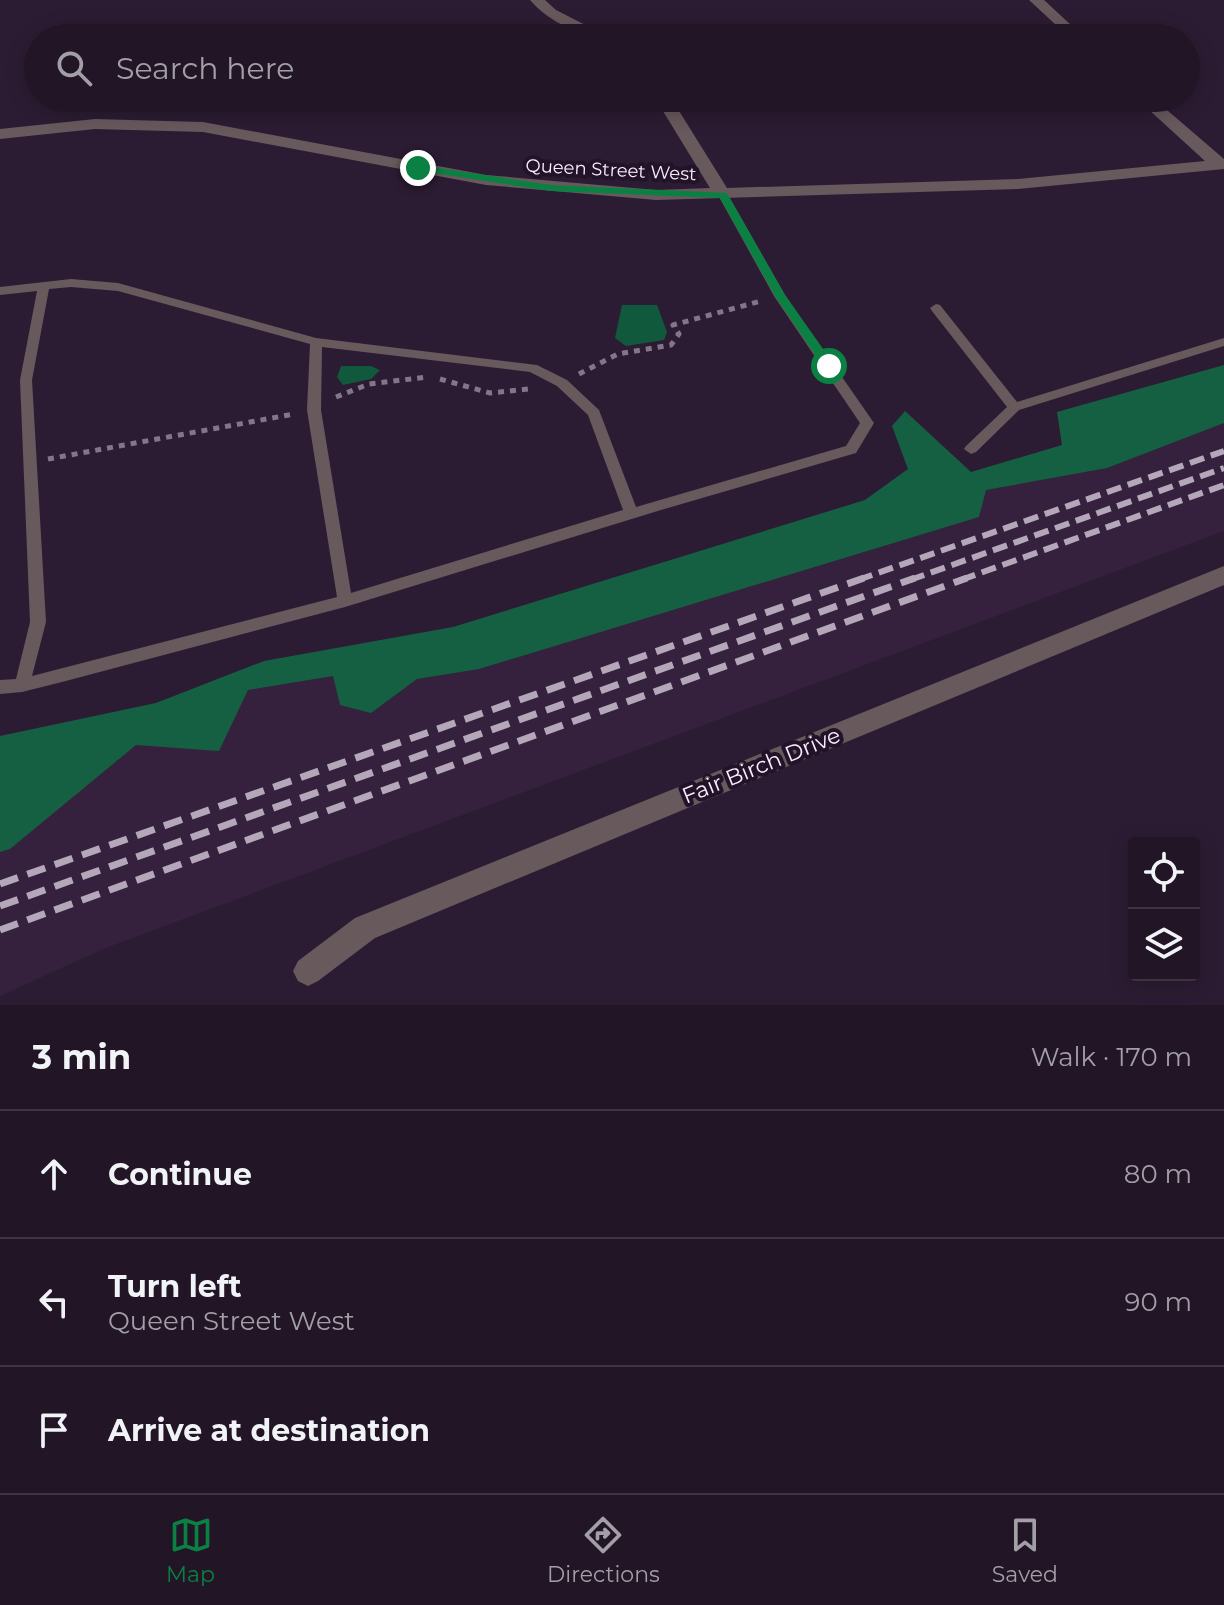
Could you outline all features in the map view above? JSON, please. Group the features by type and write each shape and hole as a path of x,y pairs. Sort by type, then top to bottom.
{"street":[{"path":"537,0 551,13 574,24"},
{"path":"1036,0 1063,24"},
{"path":"672,112 723,195"},
{"path":"1160,112 1221,165"},
{"name":"Queen Street West","path":"0,134 95,124 203,127 486,180 615,193 723,195 1018,184 1221,165"},
{"name":"Fair Birch Drive","path":"308,971 365,928 1224,575"}],"lane":[{"path":"0,687 22,685 186,645 345,601 631,512 851,450 867,423 780,296 723,195"},
{"path":"0,291 71,283 118,287 316,342 533,368 562,383 594,413 631,512"},
{"path":"22,685 38,622 26,380 43,288"},
{"path":"936,308 1014,407"},
{"path":"316,342 314,410 345,601"},
{"path":"971,449 1014,407 1224,342"}],"path":[{"path":"30,463 314,410 354,387 384,380 433,376 490,393 562,383 618,354 671,345 679,334 673,325 780,296"}],"shaded area":[{"path":"1224,365 1224,531 103,949 0,996 0,736 156,703 264,661 453,627 865,500 908,469 892,426 905,411 971,472 1062,445 1057,412"}],"green space":[{"path":"622,305 657,305 667,332 664,340 626,346 615,338"},
{"path":"1224,365 1224,423 1107,468 986,490 979,517 479,669 417,679 371,713 340,705 333,676 248,690 219,751 136,745 10,849 0,852 0,736 156,703 264,661 453,627 865,500 908,469 892,426 905,411 971,472 1062,445 1057,412"},
{"path":"341,366 371,366 380,370 371,379 343,385 337,377"}],"railway":[{"path":"858,580 1224,451"},
{"path":"910,580 1224,468"},
{"path":"961,580 1224,485"},
{"path":"0,884 864,578"},
{"path":"0,906 915,578"},
{"path":"0,930 967,578"}],"route":[{"path":"418,168 551,188 656,195 723,195 780,296 829,366"}]}
